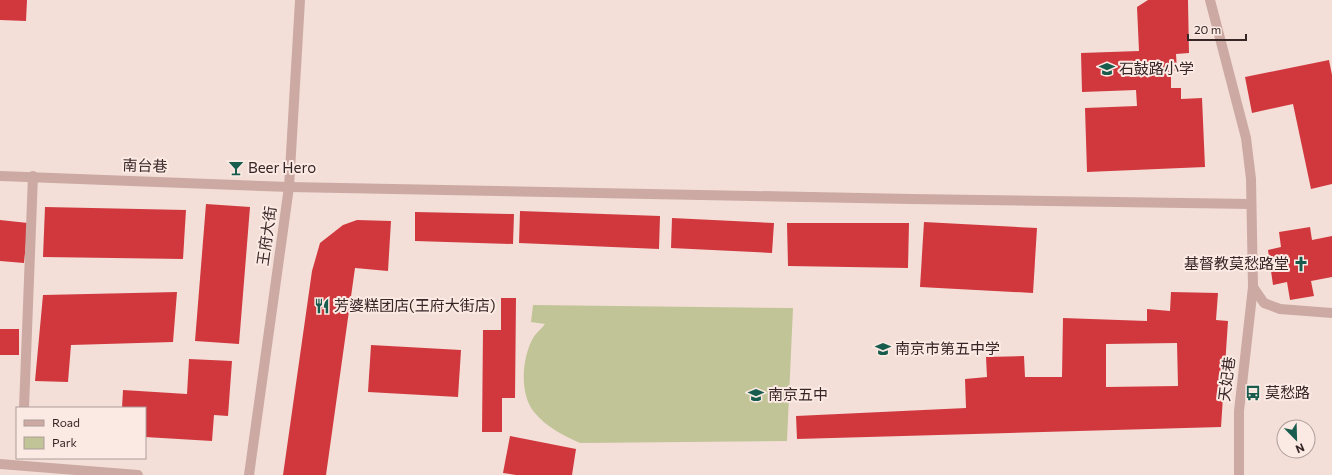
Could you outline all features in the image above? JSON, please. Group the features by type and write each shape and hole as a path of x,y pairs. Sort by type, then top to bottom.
{"street":[{"name":"王府大街","path":"249,475 289,187 300,0"},
{"name":"天妃巷","path":"1210,0 1246,138 1251,179 1253,287 1239,411 1239,475"},
{"name":"南台巷","path":"0,176 33,176 289,187 911,200 1251,204"},
{"path":"24,407 33,176"},
{"path":"1253,287 1264,303 1280,309 1332,313"},
{"path":"0,464 22,462 138,475"}],"green space":[{"path":"533,305 793,308 787,441 580,443 562,434 550,427 534,412 526,395 524,375 526,355 533,338 545,324 531,322"}],"building":[{"path":"0,0 27,0 26,21 0,20"},
{"name":"石鼓路小学","path":"1148,0 1188,0 1189,53 1176,54 1177,70 1171,71 1171,88 1181,88 1181,99 1202,98 1205,167 1087,172 1085,108 1137,106 1136,90 1082,92 1081,53 1139,51 1137,7"},
{"path":"1329,60 1332,75 1332,184 1311,189 1293,104 1252,113 1245,77"},
{"path":"206,204 250,207 239,344 195,341"},
{"path":"45,207 186,210 183,259 43,257"},
{"path":"520,211 660,216 659,249 519,243"},
{"path":"415,212 514,214 513,244 415,241"},
{"path":"672,218 774,223 772,253 671,248"},
{"path":"0,220 28,223 24,263 0,261"},
{"path":"357,220 391,221 388,271 355,268 326,475 283,475 312,271 320,243 343,225"},
{"path":"924,222 1037,228 1033,293 920,287"},
{"path":"787,223 909,223 908,268 788,266"},
{"name":"基督教莫愁路堂","path":"1310,227 1312,240 1332,236 1332,277 1311,281 1314,296 1290,300 1287,282 1273,285 1268,250 1281,247 1279,232"},
{"path":"177,292 173,342 71,345 68,382 35,381 43,295"},
{"path":"1171,292 1218,293 1216,320 1228,321 1221,427 797,439 796,416 966,408 965,379 987,377 986,357 1024,356 1025,377 1062,377 1063,318 1147,321 1147,309 1170,311","holes":["1177,343 1178,386 1106,387 1106,344"]},
{"path":"501,298 516,298 515,398 502,398 502,432 482,432 483,330 501,330"},
{"path":"0,329 19,329 19,355 0,355"},
{"path":"371,345 461,350 458,397 368,392"},
{"path":"189,359 232,361 228,416 214,415 212,441 146,437 146,407 122,407 123,390 187,394"},
{"path":"510,436 576,449 572,475 516,475 503,473"}],"place":[{"name":"石鼓路小学","path":"1107,69"},
{"name":"Beer Hero","path":"236,168"},
{"name":"基督教莫愁路堂","path":"1301,264"},
{"name":"芳婆糕团店(王府大街店)","path":"322,306"},
{"name":"南京市第五中学","path":"883,349"},
{"name":"莫愁路","path":"1253,393"},
{"name":"南京五中","path":"756,395"}]}
